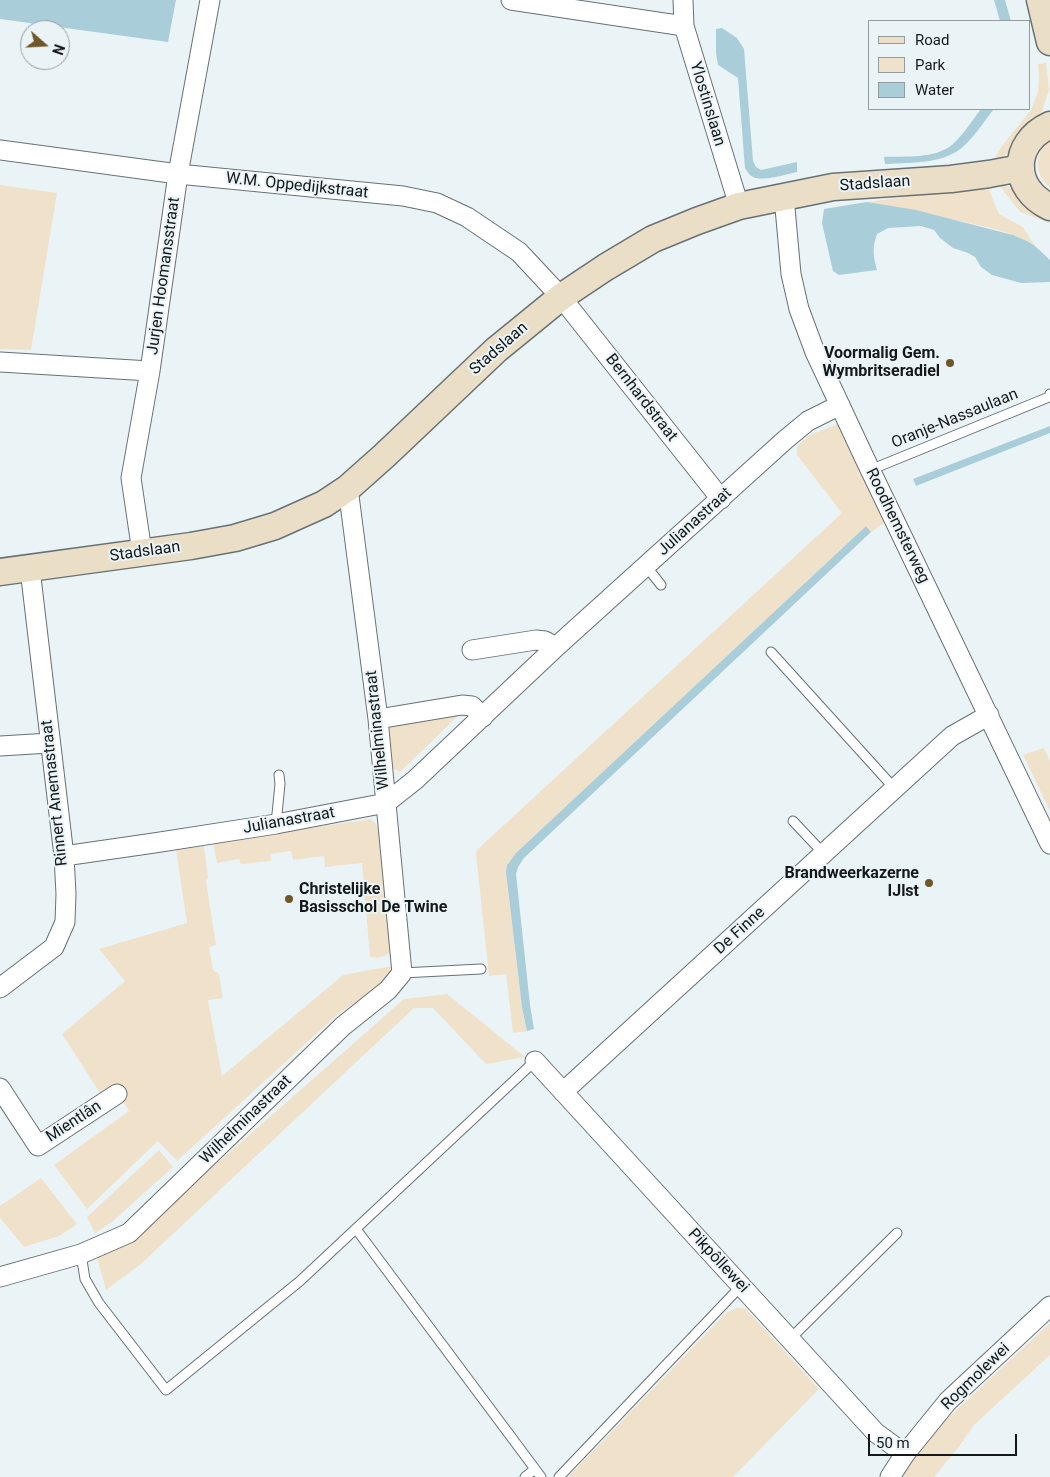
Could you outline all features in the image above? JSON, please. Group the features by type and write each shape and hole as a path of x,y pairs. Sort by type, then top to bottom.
{"street":[{"name":"Jurjen Hoomansstraat","path":"142,552 132,478 150,371 178,174 210,0"},
{"path":"511,0 684,26"},
{"name":"Ylostinslaan","path":"683,0 684,26 739,206"},
{"path":"1040,0 1049,33"},
{"path":"1050,125 1032,137 1022,156 1021,168 1026,188 1037,200 1050,208"},
{"name":"W.M. Oppedijkstraat","path":"0,150 178,174 403,196 437,204 467,218 519,252 561,297"},
{"name":"Stadslaan","path":"0,572 191,546 235,538 275,526 324,504 348,488 496,350 561,297 653,239 697,221 739,206 833,187 951,179 1021,168"},
{"name":"Roodhemsterweg","path":"784,197 791,274 799,309 815,352 1050,844"},
{"name":"Bernhardstraat","path":"561,297 721,499"},
{"path":"0,362 150,371"},
{"name":"Julianastraat","path":"64,856 154,844 276,824 386,803 416,780 556,647 808,421 840,405"},
{"name":"Wilhelminastraat","path":"0,1277 81,1254 129,1233 343,1026 388,990 402,973 378,719 348,488"},
{"name":"Rinnert Anemastraat","path":"0,988 54,946 65,922 64,856 30,568"},
{"path":"472,650 536,640 545,641 556,647"},
{"path":"378,719 462,705 472,706 483,717"},
{"name":"De Finne","path":"563,1092 952,736 989,715"},
{"path":"0,746 50,743"},
{"name":"Pikpôllewei","path":"535,1062 876,1432 905,1454"},
{"name":"Mientlân","path":"0,1088 38,1146 117,1094"},
{"name":"Rogmolewei","path":"890,1477 905,1454 948,1401 1050,1306"}],"lane":[{"name":"Oranje-Nassaulaan","path":"870,470 1049,397 1050,394"},
{"path":"646,566 661,585"},
{"path":"771,652 895,789"},
{"path":"276,824 280,784 279,775"},
{"path":"793,821 824,855"},
{"path":"402,973 481,969"},
{"path":"81,1254 85,1279 99,1303 166,1390 300,1281 535,1062"},
{"path":"356,1229 538,1473 525,1477"},
{"path":"790,1339 897,1233"},
{"path":"559,1477 741,1286"}],"green space":[{"path":"1046,63 1049,90 1042,111 1014,149 992,162 1002,146 1031,110 1038,92 1038,64"},
{"path":"1050,141 1050,188 1038,170 1038,158 1044,146"},
{"path":"0,185 57,193 31,350 0,349"},
{"path":"987,185 999,214 1023,227 1035,246 1012,234 995,229 867,202"},
{"path":"999,185 1014,188 1050,216 1050,223 1020,212"},
{"path":"838,424 887,521 871,532 866,526 516,853 507,865 506,872 522,1007 527,1031 513,1033 506,974 489,976 476,854 478,849 842,513 797,455 797,446 810,435"},
{"path":"460,714 400,772 392,768 386,719"},
{"path":"1044,748 1050,761 1050,811 1023,755"},
{"path":"371,819 380,832 392,949 382,957 370,957 362,863 325,867 324,856 293,860 291,851 270,854 271,861 241,864 239,859 217,863 213,843"},
{"path":"204,846 208,878 206,881 216,945 209,947 213,970 219,974 223,998 208,1000 222,1076 343,975 392,966 392,978 338,1014 177,1161 158,1141 87,1209 54,1165 129,1111 112,1085 100,1093 62,1034 125,981 99,949 187,923 176,850"},
{"path":"447,994 525,1057 486,1064 433,1008 414,1008 142,1263 106,1290 96,1254 133,1237 404,999"},
{"path":"159,1150 173,1167 112,1222 95,1233 87,1217"},
{"path":"41,1178 77,1224 59,1236 24,1247 0,1218 0,1206"},
{"path":"736,1308 745,1308 819,1389 733,1477 568,1477 726,1313"},
{"path":"1050,1323 1050,1355 974,1425 934,1477 903,1477 921,1443"}],"water":[{"path":"0,0 176,0 168,42 70,29 70,20 20,20 20,22 0,19"},
{"path":"994,0 1005,0 1011,20 1000,20"},
{"path":"722,28 737,38 744,49 753,161 756,167 761,170 797,162 797,172 762,179 753,177 745,168 738,78 718,65 716,53 716,29"},
{"path":"980,110 993,110 971,139 959,150 949,155 929,161 885,164 884,157 920,156 937,153 952,145"},
{"path":"867,202 916,210 1013,235 1027,241 1050,260 1050,282 1021,283 992,275 981,267 975,257 953,248 940,238 934,230 921,226 888,228 877,234 874,252 877,270 839,275 833,271 822,223 824,209"},
{"path":"1050,426 1050,433 916,486 913,479"},
{"path":"866,526 871,532 524,858 516,874 534,1029 527,1031 522,1007 506,872 507,865 516,853"}],"place":[{"name":"Voormalig Gem. Wymbritseradiel","path":"950,363"},
{"name":"Brandweerkazerne IJlst","path":"929,883"},
{"name":"Christelijke Basisschol De Twine","path":"289,899"}]}
